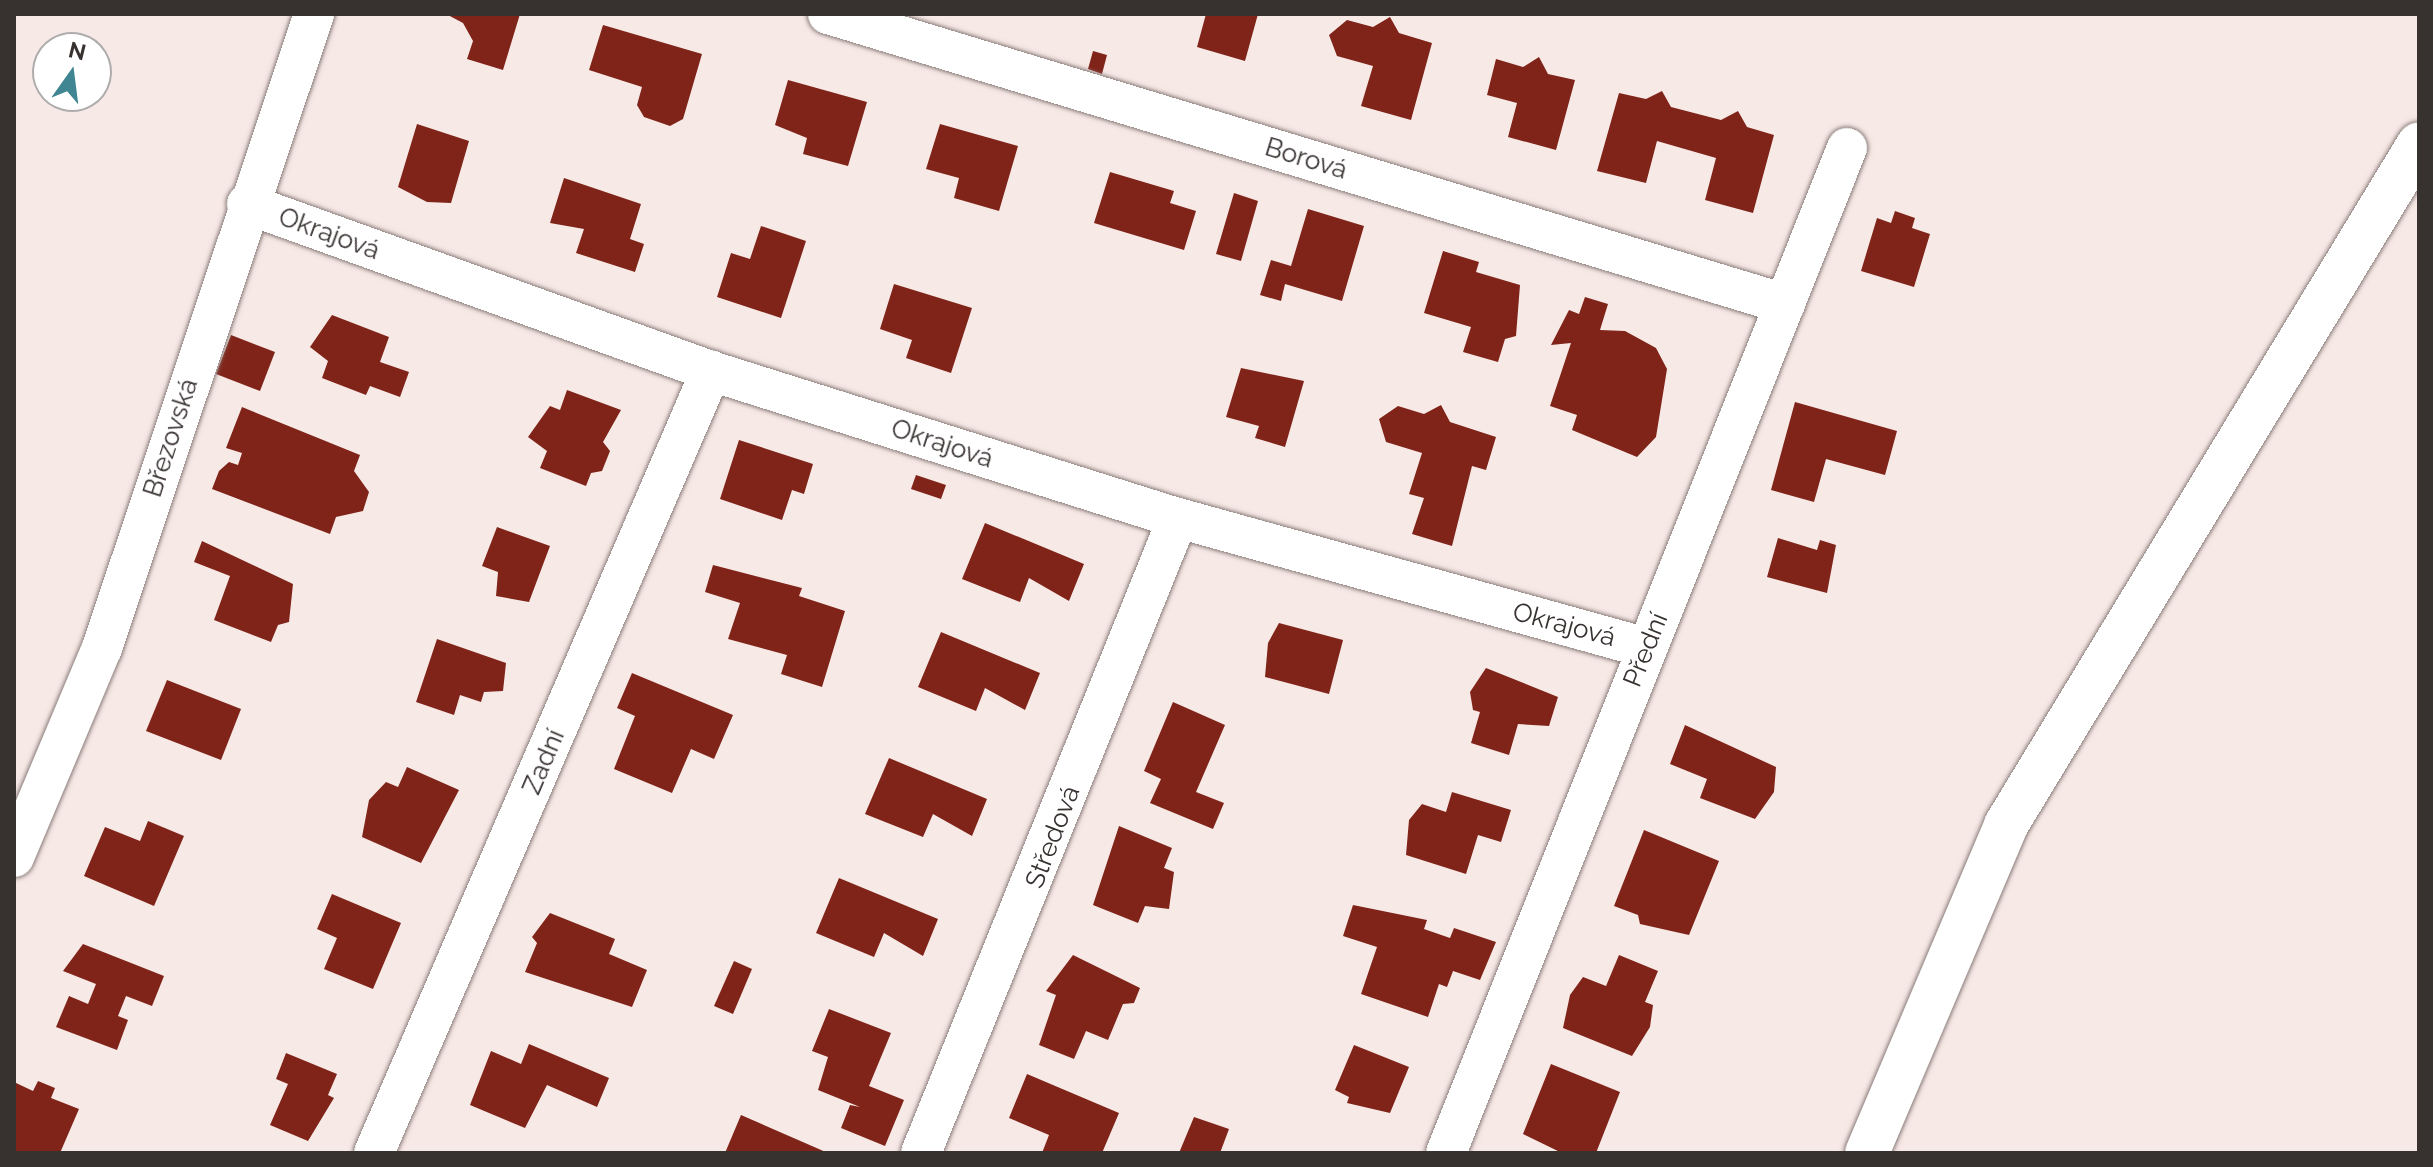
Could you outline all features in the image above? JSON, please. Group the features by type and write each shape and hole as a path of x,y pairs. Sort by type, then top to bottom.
{"street":[{"name":"Březovská","path":"14,857 102,648 247,204 314,14"},
{"name":"Borová","path":"828,14 1785,304"},
{"path":"1867,1153 2006,825 2419,144"},
{"name":"Přední","path":"1446,1153 1847,148"},
{"name":"Okrajová","path":"247,204 711,371 1178,518 1647,648"},
{"name":"Zadní","path":"374,1153 711,371"},
{"name":"Středová","path":"921,1153 1178,518"}],"building":[{"path":"446,14 520,14 503,70 467,59 473,41 463,23"},
{"path":"1206,14 1258,14 1245,61 1197,47"},
{"path":"1390,17 1399,33 1432,43 1411,120 1361,106 1373,66 1337,56 1329,35 1347,20 1373,27"},
{"path":"603,25 702,54 683,119 670,126 644,117 637,105 642,87 589,70"},
{"path":"1093,51 1107,55 1102,74 1088,69"},
{"path":"1539,57 1548,74 1575,80 1556,150 1508,137 1517,103 1487,95 1496,59 1523,67"},
{"path":"788,80 867,102 848,166 803,154 807,138 775,125"},
{"path":"1662,91 1671,107 1721,120 1738,111 1747,127 1774,135 1753,213 1705,200 1716,158 1657,141 1646,183 1597,171 1619,93 1646,99"},
{"path":"417,124 469,141 451,203 427,202 398,187"},
{"path":"940,124 1018,146 999,211 954,198 959,178 926,169"},
{"path":"1110,172 1174,191 1170,203 1196,211 1184,250 1094,223"},
{"path":"564,178 641,204 630,239 644,244 635,272 576,253 584,229 550,223"},
{"path":"1234,193 1258,201 1241,261 1216,254"},
{"path":"1308,209 1364,226 1342,301 1285,284 1281,301 1260,295 1271,260 1291,266"},
{"path":"1895,211 1915,218 1912,228 1930,234 1914,287 1861,271 1877,218 1891,223"},
{"path":"761,226 806,241 781,318 717,297 731,253 750,259"},
{"path":"1443,251 1479,262 1476,272 1520,285 1516,336 1505,339 1498,362 1463,352 1471,327 1424,313"},
{"path":"894,284 972,308 951,373 906,358 912,340 880,329"},
{"path":"1585,297 1608,304 1600,330 1625,331 1656,348 1667,369 1656,437 1637,457 1572,430 1577,415 1550,406 1571,343 1551,345 1569,310 1579,314"},
{"path":"332,315 389,337 380,362 409,372 400,397 370,386 366,395 322,378 328,361 310,347"},
{"path":"231,335 275,352 260,391 216,374"},
{"path":"1241,368 1304,381 1285,447 1255,438 1259,426 1226,417"},
{"path":"567,390 621,410 603,442 610,451 602,471 591,473 586,486 540,468 547,451 528,437 550,406 560,410"},
{"path":"1795,402 1897,431 1885,475 1826,459 1814,502 1771,490"},
{"path":"1441,405 1450,422 1496,437 1486,470 1472,466 1452,546 1412,534 1424,498 1409,494 1422,453 1386,442 1379,419 1398,406 1424,414"},
{"path":"242,407 360,455 354,471 369,492 363,511 336,517 330,534 212,489 219,471 229,462 238,465 242,453 226,448"},
{"path":"739,440 813,464 804,494 792,490 782,520 720,499"},
{"path":"916,475 946,485 941,499 911,489"},
{"path":"985,523 1084,564 1069,601 1029,578 1020,602 962,579"},
{"path":"497,527 550,546 529,602 496,596 498,572 482,566"},
{"path":"1778,538 1817,550 1820,540 1836,545 1827,593 1767,577"},
{"path":"202,541 293,584 289,622 278,625 271,642 214,620 230,576 194,562"},
{"path":"713,565 802,588 799,596 845,611 822,687 781,674 787,655 728,639 740,603 705,592"},
{"path":"1279,623 1343,640 1329,694 1265,677 1268,643"},
{"path":"941,632 1040,673 1025,710 985,688 976,711 918,687"},
{"path":"437,639 506,663 503,691 484,692 481,702 460,695 454,715 416,702"},
{"path":"1486,668 1558,697 1549,726 1518,724 1509,755 1471,743 1480,712 1473,710 1470,692"},
{"path":"632,673 733,715 714,759 691,749 672,793 614,769 635,716 617,708"},
{"path":"167,680 241,709 221,760 146,731"},
{"path":"1173,702 1225,725 1196,792 1224,803 1213,829 1150,803 1161,779 1144,771"},
{"path":"1685,725 1776,767 1774,792 1755,819 1700,798 1707,779 1670,764"},
{"path":"889,758 987,799 972,836 933,814 923,837 865,814"},
{"path":"407,767 459,790 421,863 362,837 369,800 386,782 398,787"},
{"path":"1452,792 1511,810 1501,842 1478,835 1466,874 1406,855 1409,820 1422,804 1446,812"},
{"path":"148,821 184,836 154,906 84,876 105,827 140,841"},
{"path":"1119,826 1172,848 1164,868 1174,872 1169,909 1145,906 1138,923 1093,905"},
{"path":"1644,830 1719,861 1689,935 1640,924 1638,915 1614,906"},
{"path":"839,878 938,919 923,956 884,933 874,957 816,933"},
{"path":"332,894 401,923 373,989 324,969 337,938 317,929"},
{"path":"1353,905 1427,920 1424,929 1450,938 1454,928 1496,942 1480,980 1453,971 1447,987 1439,984 1428,1017 1361,994 1377,947 1343,936"},
{"path":"550,913 615,939 609,954 647,970 632,1007 525,972 537,943 532,937"},
{"path":"83,944 164,976 152,1006 126,996 118,1016 128,1020 117,1050 56,1027 69,996 88,1004 96,984 63,971"},
{"path":"1073,955 1140,988 1134,1003 1123,1004 1108,1040 1086,1031 1074,1059 1039,1045 1056,995 1046,991"},
{"path":"1619,955 1658,971 1645,1002 1653,1005 1650,1027 1632,1056 1563,1028 1570,995 1583,977 1606,986"},
{"path":"734,961 752,969 733,1014 714,1006"},
{"path":"829,1009 891,1033 869,1086 904,1100 885,1146 841,1128 850,1105 860,1107 818,1090 828,1057 812,1051"},
{"path":"529,1044 609,1078 597,1107 547,1085 525,1128 470,1105 491,1051 521,1064"},
{"path":"1354,1045 1409,1067 1390,1113 1347,1103 1349,1097 1335,1090"},
{"path":"286,1053 337,1074 328,1095 334,1098 308,1141 270,1125 288,1084 276,1079"},
{"path":"1551,1064 1620,1092 1596,1153 1562,1153 1523,1134"},
{"path":"1027,1074 1119,1113 1102,1153 1042,1153 1049,1135 1009,1118"},
{"path":"38,1081 55,1088 51,1098 79,1109 60,1153 16,1153 14,1082 33,1091"},
{"path":"741,1115 828,1153 725,1153"},
{"path":"1194,1117 1229,1129 1220,1153 1179,1153"}]}
